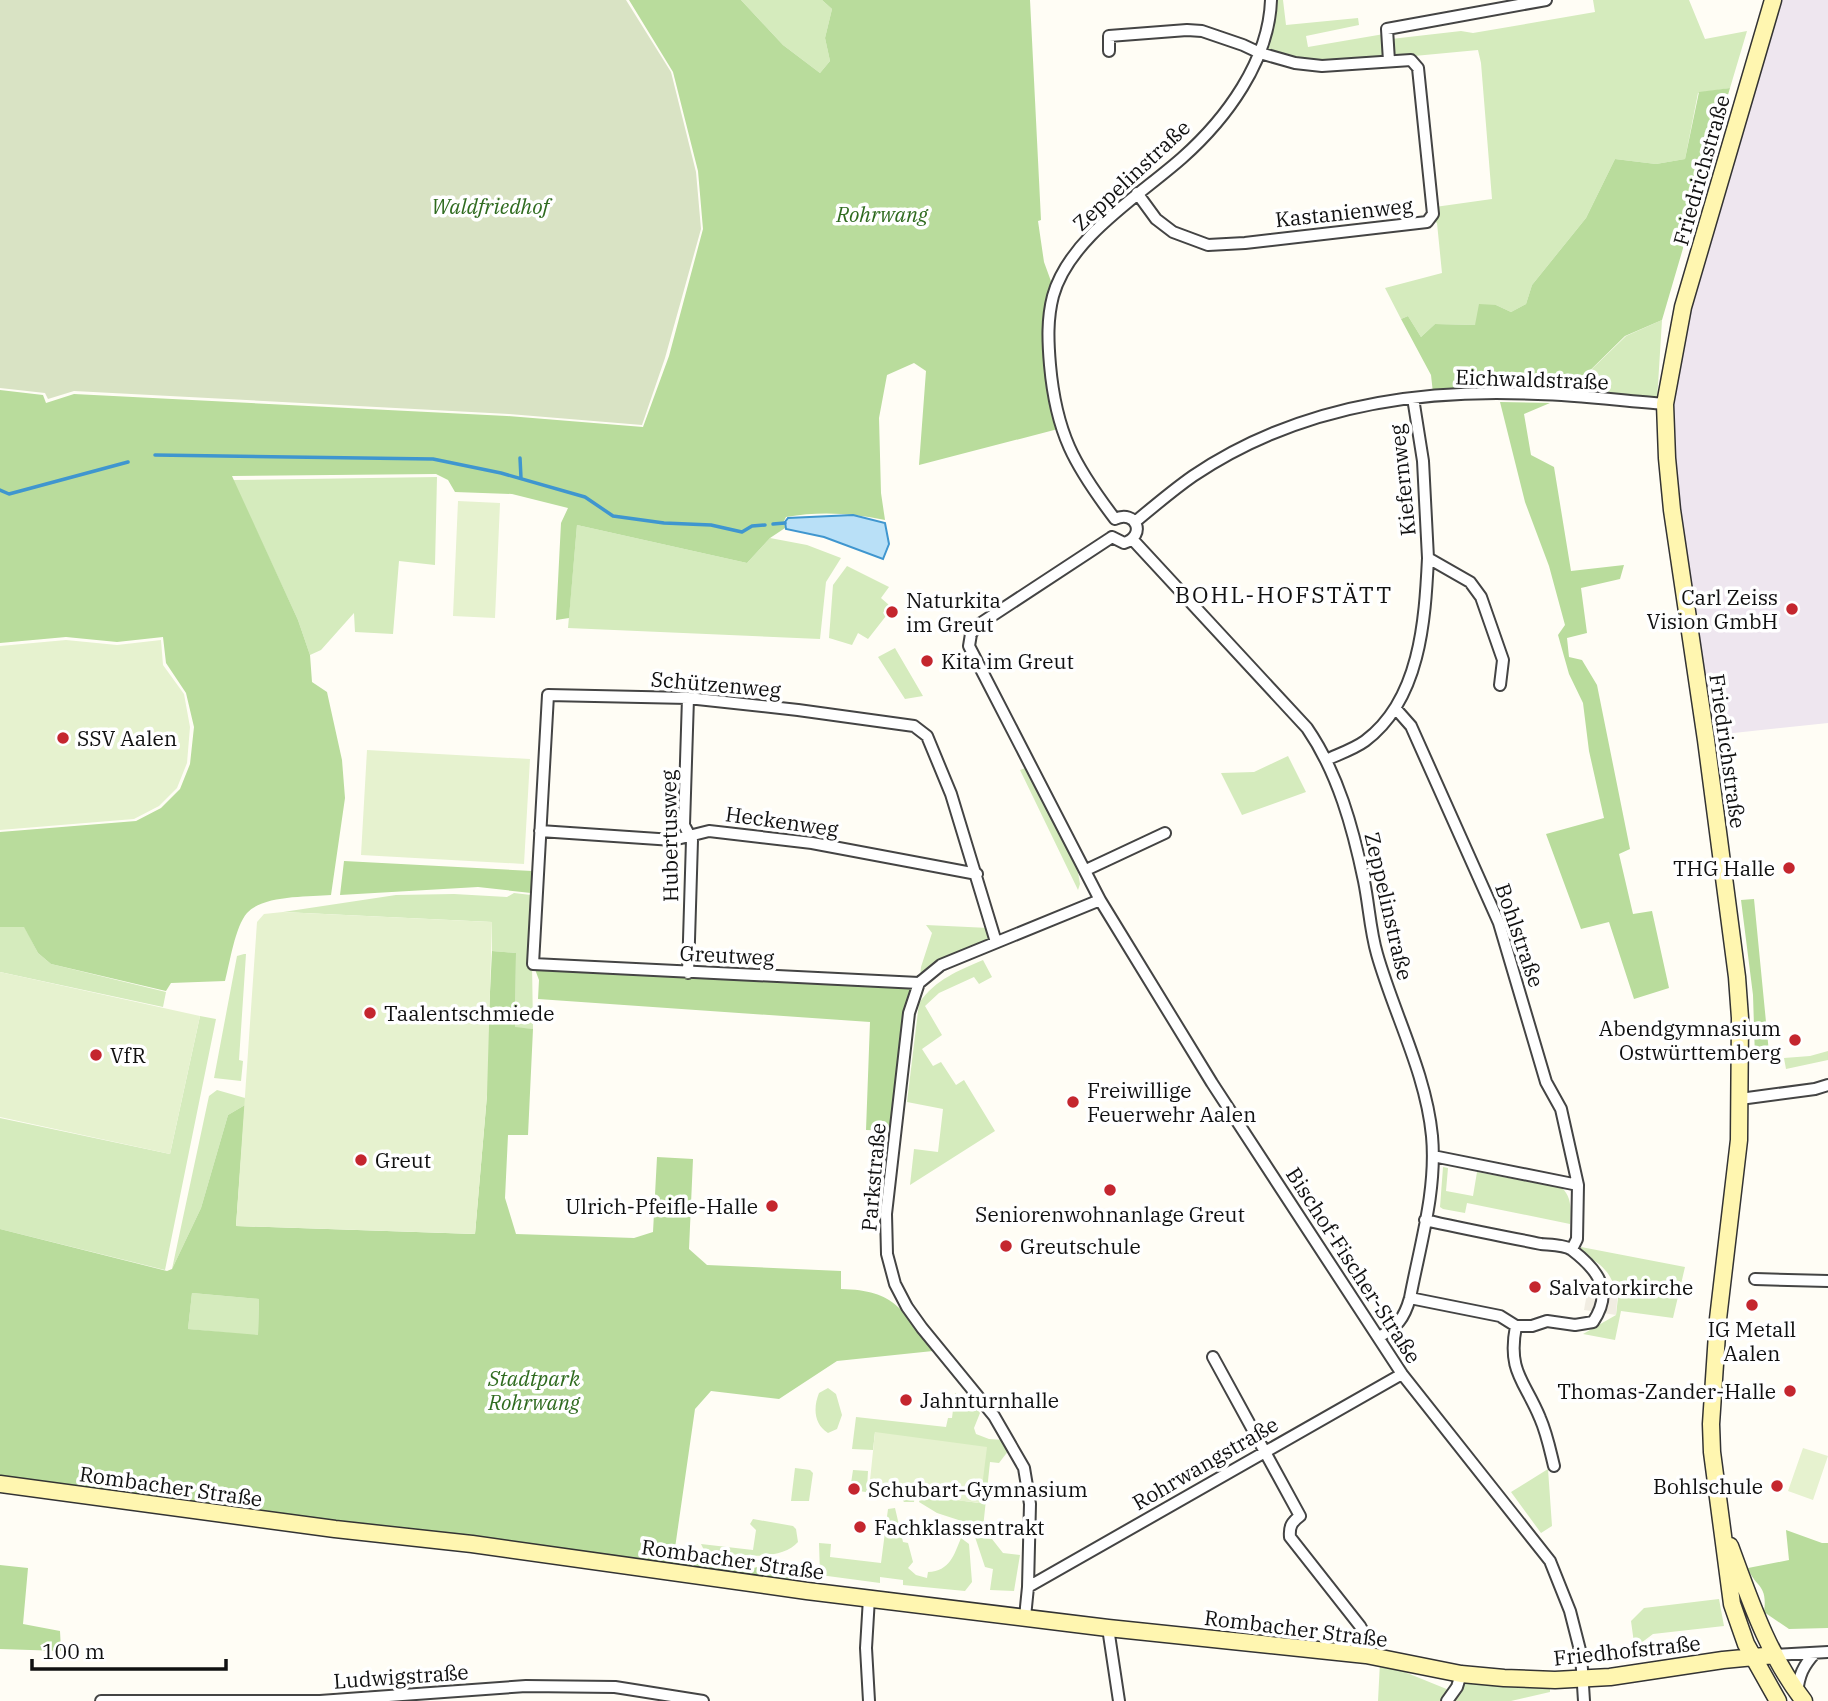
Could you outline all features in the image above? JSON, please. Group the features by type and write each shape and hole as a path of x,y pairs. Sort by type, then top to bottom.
{"main road":[{"name":"Friedrichstraße","path":"1773,0 1683,307 1665,404 1672,510 1709,764 1740,1018 1739,1140 1718,1319 1711,1424 1712,1452 1732,1604 1740,1630 1778,1701"},
{"name":"Rombacher Straße","path":"0,1484 1108,1628 1366,1655 1461,1674"},
{"name":"Friedrichstraße","path":"1721,1521 1760,1626 1798,1699"},
{"name":"Friedhofstraße","path":"1461,1674 1526,1680 1610,1678 1775,1656"}],"street":[{"name":"Zeppelinstraße","path":"1115,519 1076,464 1065,440 1051,380 1048,325 1053,295 1076,254 1098,228 1183,157 1231,103 1260,53 1271,0"},
{"path":"1109,51 1109,36 1187,30 1202,32 1294,63 1322,66 1389,61 1387,29 1546,0"},
{"name":"Kastanienweg","path":"1137,194 1156,219 1174,232 1208,244 1245,243 1427,222 1433,214 1418,68 1411,60 1389,61"},
{"name":"Eichwaldstraße","path":"1135,522 1192,477 1267,435 1340,410 1413,398 1476,393 1529,393 1665,404"},
{"name":"Kiefernweg","path":"1326,760 1365,741 1396,709 1411,676 1424,609 1428,558 1426,486 1413,398"},
{"path":"1125,516 1135,522 1137,533 1132,540 1119,543 1112,537 1110,527 1115,519 1125,516"},
{"name":"Bischof-Fischer-Straße","path":"1112,537 978,625 969,640 969,646 1100,900 1212,1083 1402,1374 1550,1561 1570,1611 1581,1654 1584,1701"},
{"name":"Zeppelinstraße","path":"1132,540 1307,728 1326,760 1352,830 1377,953 1425,1097 1433,1156 1430,1193 1406,1313 1397,1326 1379,1337"},
{"name":"Kiefernweg","path":"1428,558 1470,582 1481,597 1503,660 1500,685"},
{"name":"Schützenweg","path":"533,964 548,695 688,698 914,726 927,736 951,794 996,942"},
{"name":"Hubertusweg","path":"688,698 684,825 690,836 688,972"},
{"name":"Bohlstraße","path":"1396,709 1411,726 1499,923 1546,1082 1561,1109 1578,1185 1577,1239 1572,1250"},
{"name":"Heckenweg","path":"540,831 673,840 709,831 812,843 977,874"},
{"path":"1086,870 1165,833"},
{"path":"919,983 941,965 1100,900"},
{"name":"Greutweg","path":"533,964 919,983"},
{"name":"Parkstraße","path":"919,983 909,1013 902,1072 886,1214 887,1254 895,1284 907,1307 994,1416 1024,1468 1030,1504 1025,1617"},
{"path":"1740,1099 1828,1085"},
{"path":"1433,1156 1578,1185"},
{"path":"1410,1298 1500,1316 1516,1326 1532,1326 1547,1321 1576,1325 1593,1322 1601,1306 1602,1284 1599,1276 1572,1250 1425,1220"},
{"path":"1755,1279 1828,1281"},
{"path":"1516,1326 1513,1341 1514,1364 1541,1420 1554,1466"},
{"path":"1213,1357 1300,1516 1289,1529 1290,1536 1360,1626 1366,1637 1366,1655"},
{"name":"Rohrwangstraße","path":"1028,1587 1402,1374"},
{"path":"863,1701 869,1701 866,1648 869,1598"},
{"path":"1108,1628 1119,1701"},
{"name":"Friedhofstraße","path":"1775,1656 1828,1652"},
{"name":"Friedrichstraße","path":"1798,1699 1803,1666 1815,1653"},
{"path":"1447,1701 1457,1687 1461,1674"},
{"name":"Ludwigstraße","path":"101,1701 320,1701 526,1686 615,1686 703,1701"}],"shaded area":[{"path":"1773,0 1828,0 1828,723 1715,735 1667,458 1665,404"},
{"path":"1589,1282 1618,1288 1616,1315 1584,1310"}],"green space":[{"name":"Waldfriedhof","path":"0,0 626,0 671,72 696,172 701,229 665,358 642,425 509,414 74,391 48,399 45,393 0,388"},
{"name":"Rohrwang","path":"629,0 741,0 783,45 820,73 830,61 825,38 832,9 822,0 1030,0 1041,220 1038,221 1044,262 1052,284 1046,315 1058,429 919,465 926,371 914,363 887,375 879,418 881,493 885,520 836,514 786,517 785,528 770,538 747,563 577,525 569,618 556,620 561,523 568,508 512,494 455,492 448,480 436,474 232,476 298,620 310,655 312,682 327,692 342,760 345,798 331,895 275,900 254,907 243,919 236,936 225,981 171,983 166,991 51,964 38,953 24,927 0,927 0,832 136,821 161,808 180,789 190,764 194,727 186,693 166,663 163,637 117,642 66,637 0,643 0,390 43,395 46,403 74,394 507,416 643,427 669,356 703,229 698,171 673,72"},
{"path":"741,0 822,0 832,9 825,38 830,61 820,73 783,45"},
{"path":"1275,0 1283,0 1286,25 1358,18 1359,25 1306,36 1308,47 1384,34 1385,58 1310,61 1265,51"},
{"path":"1593,0 1689,0 1705,39 1747,31 1730,88 1698,93 1685,159 1656,164 1615,159 1586,218 1532,285 1526,304 1511,312 1496,305 1475,325 1435,324 1421,337 1408,316 1401,319 1385,288 1442,273 1437,223 1434,221 1435,207 1492,199 1481,63 1478,50 1393,58 1391,39 1461,31 1473,33 1595,12"},
{"path":"1730,88 1662,320 1625,336 1567,393 1433,393 1431,375 1401,319 1408,316 1421,337 1435,324 1475,325 1479,304 1496,305 1511,312 1526,304 1532,285 1586,218 1615,159 1656,164 1685,159 1699,92"},
{"path":"1662,320 1657,401 1567,393 1626,336"},
{"path":"1500,402 1550,403 1524,414 1531,455 1554,467 1571,571 1624,565 1620,579 1581,588 1587,633 1567,638 1569,657 1582,660 1597,685 1630,849 1619,854 1633,914 1652,911 1669,988 1634,999 1609,922 1581,929 1546,834 1604,818 1589,751 1583,703 1569,674 1558,635 1565,625 1549,566 1525,502"},
{"path":"437,477 435,565 399,561 393,634 355,632 354,613 321,650 310,655 298,620 233,480"},
{"path":"458,501 500,503 495,618 453,616"},
{"path":"577,525 747,563 770,538 807,545 841,558 826,582 820,639 568,628"},
{"path":"847,566 889,587 881,598 889,605 883,613 886,616 868,639 858,633 852,645 829,638 833,585"},
{"path":"66,640 117,645 161,640 163,665 184,694 190,727 187,763 177,788 159,806 134,819 0,830 0,646"},
{"path":"895,648 923,696 905,699 878,657"},
{"path":"367,750 530,759 524,864 361,855"},
{"path":"1288,756 1306,792 1242,815 1221,773 1254,772"},
{"path":"1028,767 1078,872 1078,890 1020,770"},
{"path":"344,861 532,871 531,893 478,887 340,895"},
{"path":"514,893 531,895 533,1029 515,1028 516,953 492,951 492,922 283,912 396,895 507,897"},
{"path":"1754,899 1770,1063 1755,1058 1753,995 1741,900"},
{"name":"Taalentschmiede","path":"283,912 492,922 487,1095 475,1234 236,1226 257,922 264,914"},
{"path":"926,925 989,928 992,940 920,978 932,933"},
{"path":"24,926 38,953 51,964 166,992 163,1007 0,972 0,927"},
{"name":"Stadtpark Rohrwang","path":"492,951 516,953 515,1027 533,1029 528,1135 508,1135 505,1198 516,1234 634,1238 653,1232 657,1157 693,1159 689,1249 707,1265 841,1271 841,1289 874,1293 896,1305 933,1351 837,1361 779,1399 711,1391 695,1409 675,1548 750,1569 761,1566 803,1573 790,1580 0,1480 0,1229 167,1271 172,1269 201,1208 228,1115 245,1105 236,1226 475,1234 487,1095","holes":["192,1293 259,1299 258,1335 188,1329"]},
{"path":"246,954 239,1060 243,1061 241,1081 214,1078 237,956"},
{"path":"983,960 992,977 979,984 974,977 939,993 925,1006 942,1035 922,1049 933,1066 941,1062 956,1085 964,1080 995,1131 910,1185 914,1149 938,1152 943,1109 907,1102 919,1003 940,982"},
{"path":"533,964 919,983 895,1131 866,1130 870,1022 538,999 539,980"},
{"name":"VfR","path":"0,972 200,1016 170,1154 0,1117"},
{"path":"200,1016 216,1019 165,1270 0,1229 0,1118 170,1154"},
{"path":"1828,1051 1828,1060 1786,1069 1784,1058 1810,1056"},
{"path":"217,1090 245,1098 245,1105 228,1115 201,1208 172,1269 209,1096"},
{"path":"1443,1167 1448,1168 1446,1191 1473,1196 1477,1172 1562,1188 1571,1209 1570,1224 1467,1203 1465,1213 1443,1209 1440,1207"},
{"path":"1581,1247 1685,1267 1673,1318 1621,1311 1615,1340 1583,1334 1616,1315 1619,1289 1603,1267 1580,1253"},
{"path":"192,1293 259,1299 258,1336 188,1329"},
{"path":"828,1388 836,1394 842,1415 837,1429 828,1433 817,1420 816,1404 819,1393"},
{"path":"955,1393 972,1403 980,1413 974,1428 976,1434 989,1439 1004,1440 1009,1450 999,1463 990,1462 983,1528 937,1513 919,1502 921,1495 979,1503 875,1432 873,1450 852,1449 856,1417 946,1427 948,1418 952,1418"},
{"path":"875,1432 987,1447 980,1503 869,1490"},
{"path":"1803,1448 1828,1456 1813,1500 1788,1491"},
{"path":"795,1468 813,1473 809,1501 791,1501"},
{"path":"1548,1469 1552,1526 1541,1533 1511,1492"},
{"path":"853,1470 868,1471 867,1489 915,1494 914,1502 904,1502 890,1495 850,1490"},
{"path":"895,1508 903,1542 908,1543 913,1562 908,1568 916,1575 927,1578 928,1572 946,1565 961,1538 969,1544 972,1582 965,1591 903,1585 903,1580 880,1577 880,1583 820,1575 819,1543 831,1544 830,1557 881,1563 888,1509"},
{"path":"753,1519 793,1526 798,1542 790,1549 767,1555 740,1555 704,1550 701,1544 753,1550 756,1530 750,1524"},
{"path":"1786,1530 1828,1543 1828,1628 1789,1629 1764,1612 1763,1591 1748,1568 1789,1560"},
{"path":"975,1537 992,1539 1003,1553 1020,1555 1014,1591 990,1590 993,1569 985,1567"},
{"path":"0,1565 28,1568 23,1624 60,1631 61,1651 0,1649"},
{"path":"1719,1599 1724,1626 1653,1634 1641,1643 1634,1643 1631,1621 1644,1608"},
{"path":"1380,1662 1449,1690 1441,1701 1378,1701"},
{"path":"1464,1678 1550,1684 1550,1692 1511,1701 1451,1701"}],"water":[{"path":"853,515 885,523 889,544 883,559 824,537 786,529 785,522 788,518"}],"waterway":[{"path":"155,455 433,459 501,473 585,497 613,516 664,523 711,525 742,532 752,526 765,525"},
{"path":"520,458 521,478"},
{"path":"0,490 9,494 128,462"},
{"path":"773,524 785,523"}],"place":[{"name":"Carl Zeiss Vision GmbH","path":"1792,609"},
{"name":"Naturkita im Greut","path":"892,612"},
{"name":"Kita im Greut","path":"927,661"},
{"name":"SSV Aalen","path":"63,738"},
{"name":"THG Halle","path":"1789,868"},
{"name":"Taalentschmiede","path":"370,1013"},
{"name":"Abendgymnasium Ostwürttemberg","path":"1795,1040"},
{"name":"VfR","path":"96,1055"},
{"name":"Freiwillige Feuerwehr Aalen","path":"1073,1102"},
{"name":"Greut","path":"361,1160"},
{"name":"Seniorenwohnanlage Greut","path":"1110,1190"},
{"name":"Ulrich-Pfeifle-Halle","path":"772,1206"},
{"name":"Greutschule","path":"1006,1246"},
{"name":"Salvatorkirche","path":"1535,1287"},
{"name":"IG Metall Aalen","path":"1752,1305"},
{"name":"Thomas-Zander-Halle","path":"1790,1391"},
{"name":"Jahnturnhalle","path":"906,1400"},
{"name":"Bohlschule","path":"1777,1486"},
{"name":"Schubart-Gymnasium","path":"854,1489"},
{"name":"Fachklassentrakt","path":"860,1527"}],"district":[{"name":"BOHL-HOFSTÄTT","path":"1284,594"}]}
